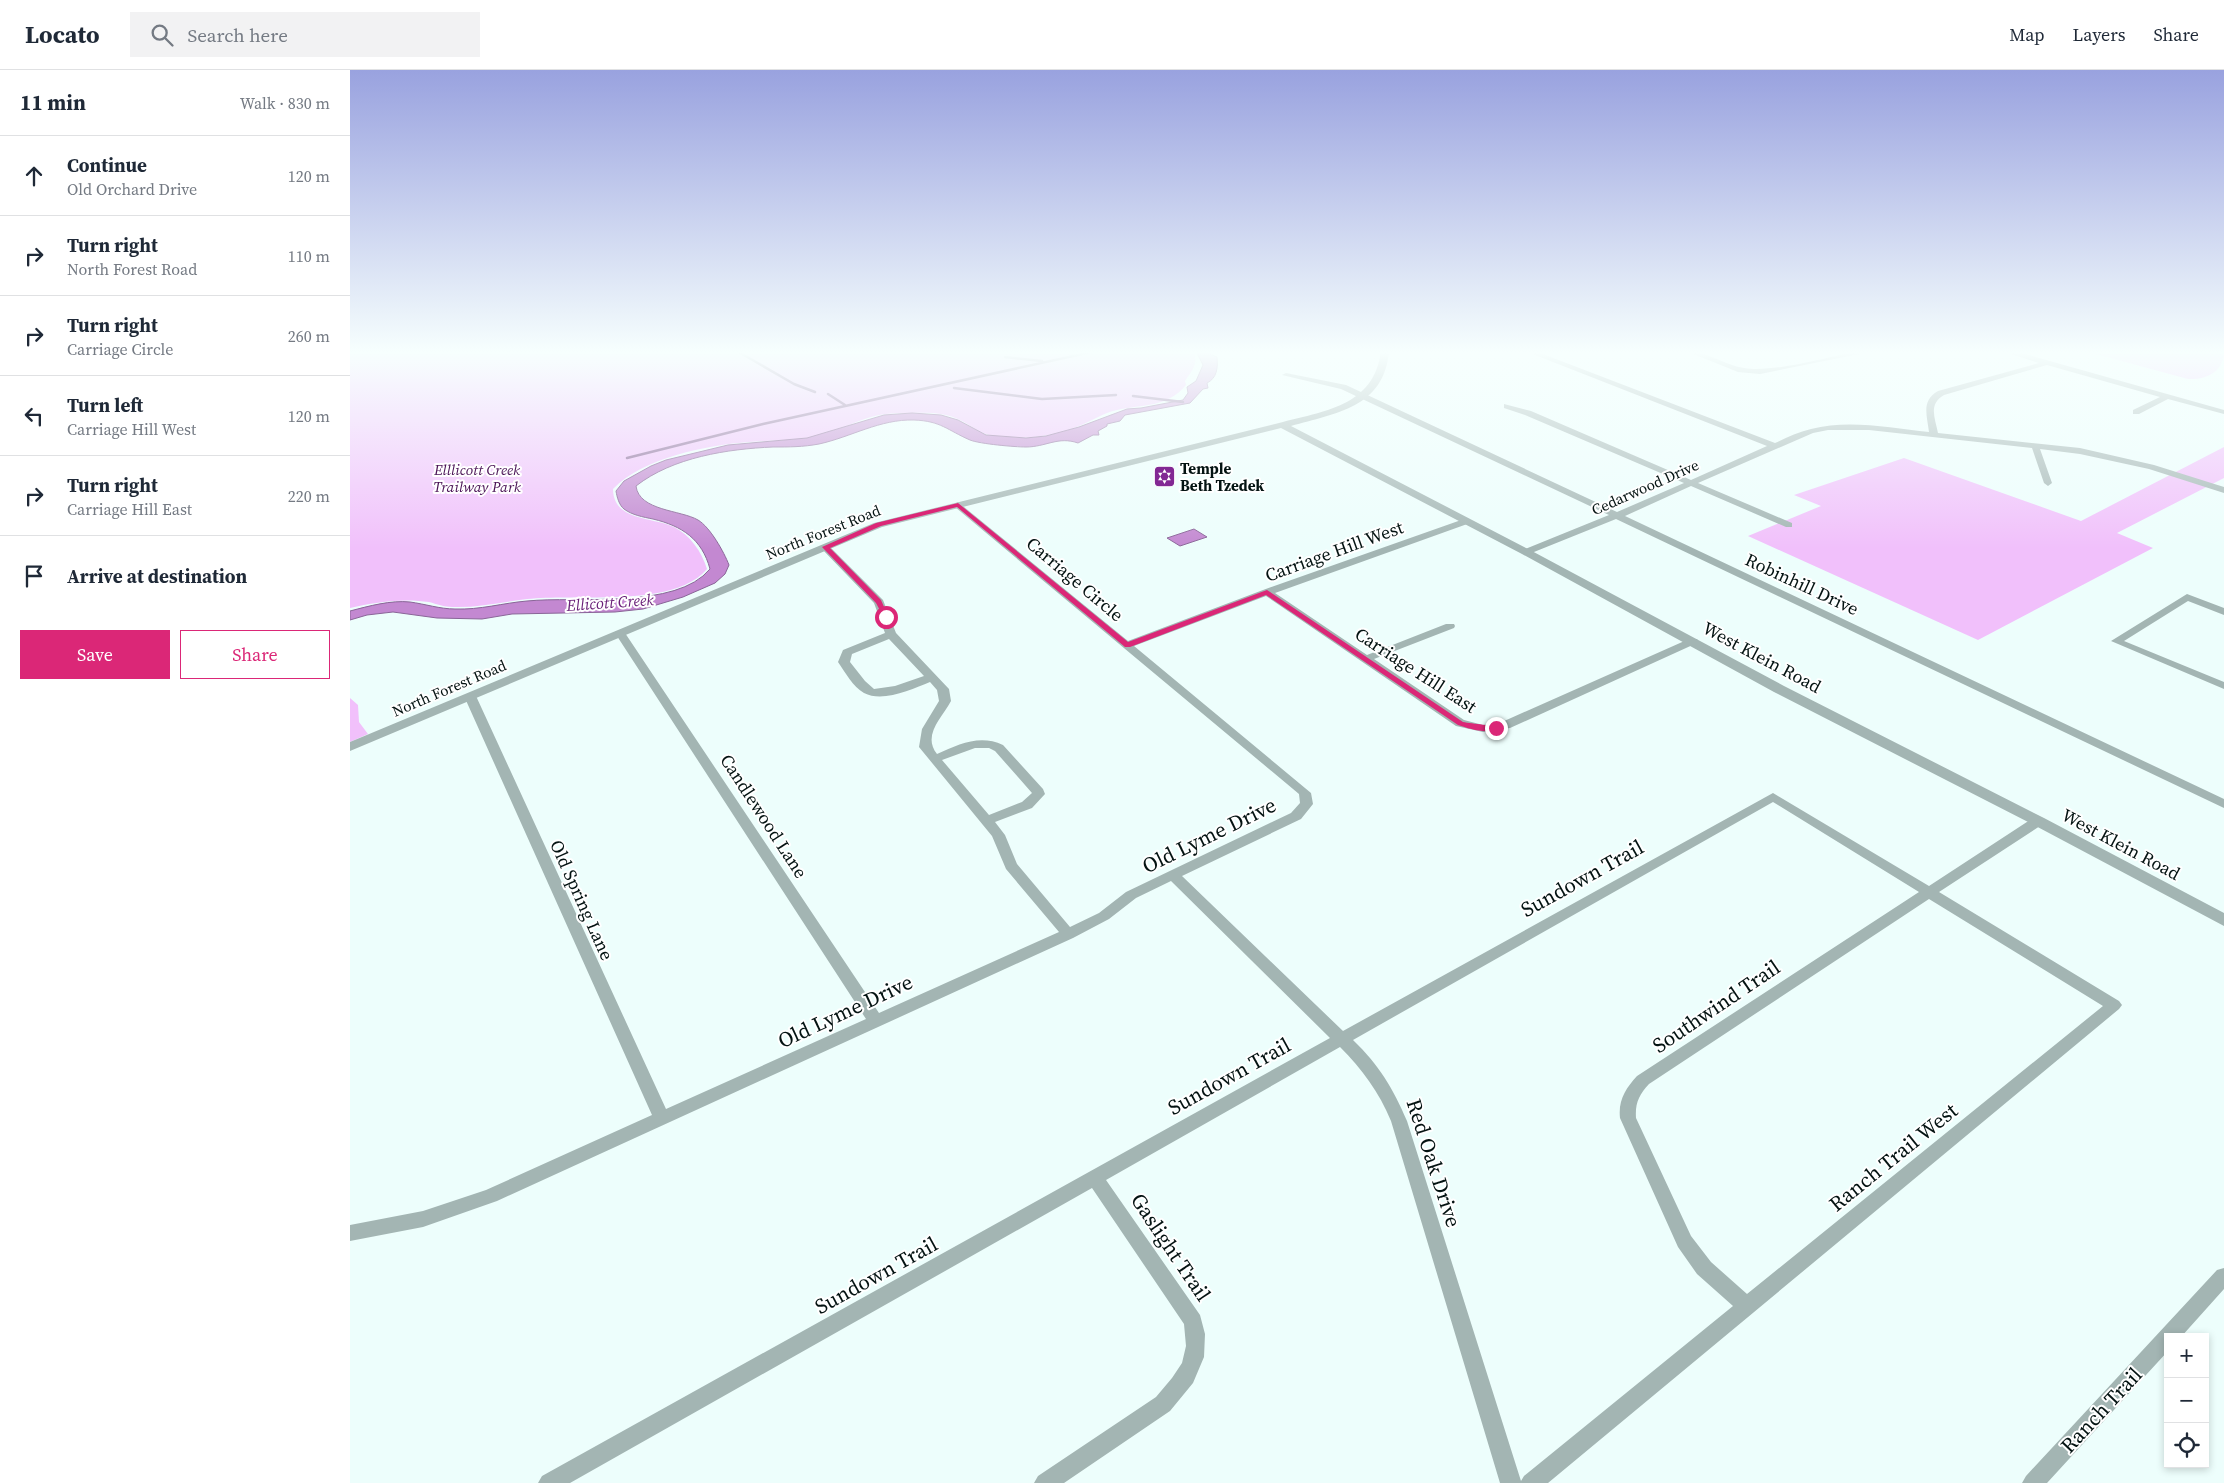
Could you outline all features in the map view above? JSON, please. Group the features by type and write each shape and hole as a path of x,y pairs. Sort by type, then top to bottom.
{"street":[{"name":"North Forest Road","path":"350,747 878,525 1312,417"},
{"name":"Robinhill Drive","path":"1406,417 1864,631 2224,804"},
{"path":"1534,417 1692,482 1789,525"},
{"path":"1699,417 1774,446"},
{"path":"1931,417 1934,435"},
{"name":"West Klein Road","path":"1282,425 1526,552 1779,689 2038,820 2224,920"},
{"name":"Cedarwood Drive","path":"1526,552 1660,498 1692,482 1811,431 1837,427 1934,435 2080,451 2124,460 2224,490"},
{"path":"2035,446 2048,482"},
{"name":"Carriage Circle","path":"958,505 1286,777"},
{"name":"Carriage Hill West","path":"1127,645 1267,592 1467,521"},
{"path":"826,547 879,602 891,634 943,689 945,695 943,706 927,729 924,738 925,748 998,835 1011,866 1068,934"},
{"name":"Carriage Hill East","path":"1267,592 1460,723 1488,729 1506,725 1693,641"},
{"path":"2224,612 2187,597 2116,640 2224,686"},
{"path":"1365,659 1450,626"},
{"name":"Candlewood Lane","path":"620,633 875,1020"},
{"path":"891,634 846,652 844,656 844,662 868,690 877,694 932,678"},
{"name":"Old Spring Lane","path":"470,696 662,1119"},
{"path":"934,759 974,744 993,744 1037,789 1038,794 1027,805 986,821"},
{"name":"Old Lyme Drive","path":"350,1233 394,1226 452,1211 490,1196 1068,934 1104,916 1131,895 1296,816 1307,804 1308,798 1286,777"},
{"name":"Sundown Trail","path":"549,1483 1773,797 1928,891"},
{"name":"Southwind Trail","path":"1746,1306 1704,1268 1684,1241 1628,1118 1626,1108 1628,1099 1644,1080 2038,820"},
{"name":"Red Oak Drive","path":"1173,875 1342,1039 1375,1076 1387,1093 1399,1121 1511,1483"},
{"name":"Ranch Trail West","path":"1531,1483 2114,1004 1928,891"},
{"name":"Gaslight Trail","path":"1045,1483 1163,1404 1178,1389 1196,1355 1197,1338 1193,1322 1095,1178"},
{"name":"Ranch Trail","path":"2172,1333 2224,1276"},
{"name":"Ranch Trail","path":"2033,1483 2164,1341"}],"green space":[{"name":"Elllicott Creek Trailway Park","path":"350,417 871,417 812,437 749,442 696,450 658,461 625,478 613,489 615,499 620,507 636,516 680,530 690,539 702,556 707,569 692,582 671,590 623,597 527,599 471,607 449,607 410,600 379,602 350,608"},
{"path":"952,417 1098,417 1059,433 1015,438 994,436 980,432"},
{"path":"2224,447 2224,478 2117,533 2153,548 1978,640 1748,536 1821,506 1794,495 1904,458 2081,521"},
{"path":"350,698 358,705 359,722 368,734 350,742"}],"water":[{"name":"Ellicott Creek","path":"878,417 948,417 958,420 986,435 1026,438 1046,436 1106,417 1123,417 1120,421 1107,424 1107,426 1098,431 1099,435 1093,435 1078,443 1058,441 1033,447 989,444 970,440 931,422 901,420 877,425 819,444 756,448 702,456 667,468 636,486 639,494 652,505 691,517 703,523 716,540 729,565 725,574 715,583 683,597 643,609 615,612 512,614 482,619 437,618 393,612 367,615 350,620 350,611 395,602 410,602 444,608 464,609 527,601 650,596 674,591 694,582 710,569 702,550 696,542 682,530 673,526 630,513 621,505 616,491 624,481 666,460 728,445 807,438"},
{"path":"1194,529 1207,537 1180,546 1167,538"}],"waterway":[{"path":"627,458 795,417"}],"place":[{"name":"Temple Beth Tzedek","path":"1164,477"}],"route":[{"path":"886,617 879,602 826,547 878,525 958,505 1127,645 1267,592 1460,723 1477,728 1496,728"}]}
